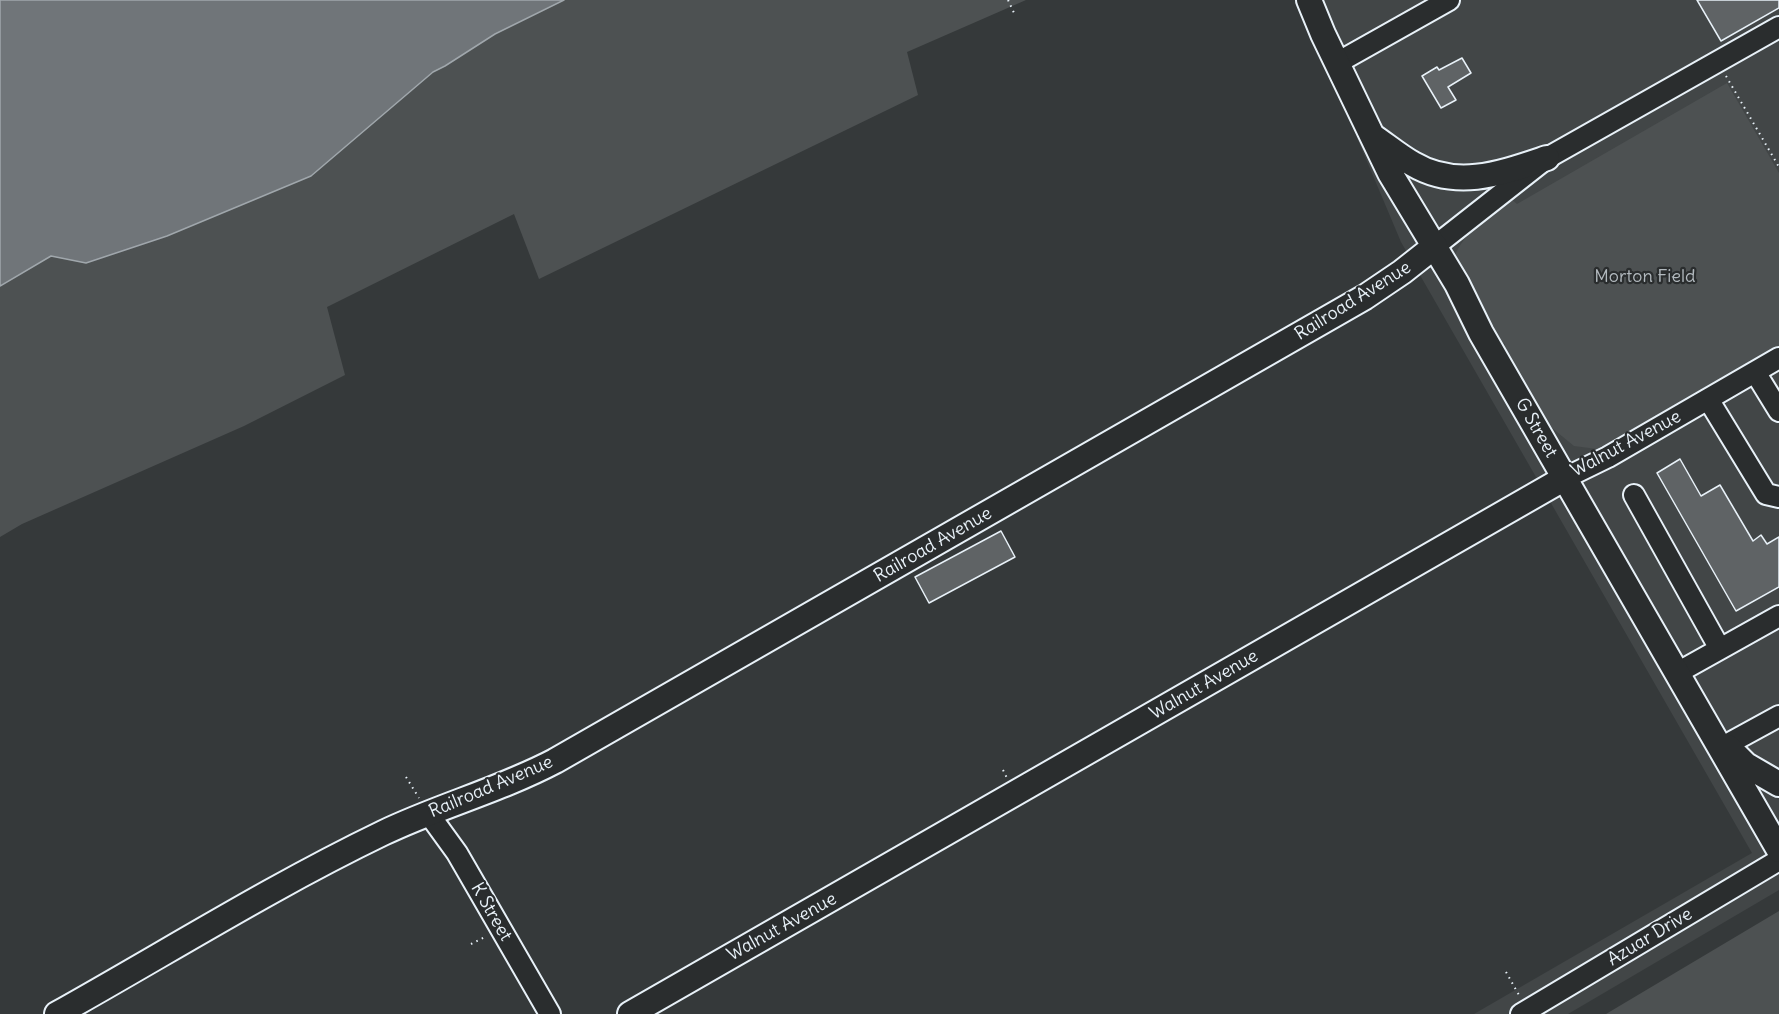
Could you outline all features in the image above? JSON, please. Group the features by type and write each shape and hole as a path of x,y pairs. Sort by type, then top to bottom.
{"main road":[{"name":"G Street","path":"1309,0 1390,173 1457,284 1481,333 1677,673 1718,739 1779,850"},
{"path":"1372,135 1413,164 1448,177 1469,178 1491,175 1547,158"},
{"path":"1390,173 1412,234 1411,245 1402,272"},
{"name":"Railroad Avenue","path":"57,1014 312,869 428,813 504,785 555,761 1365,297 1435,246"},
{"name":"Walnut Avenue","path":"630,1014 1564,478"},
{"path":"1718,739 1746,765 1779,784"}],"street":[{"path":"1337,63 1449,0"},
{"name":"Railroad Avenue","path":"1435,246 1547,158 1779,27"},
{"name":"Walnut Avenue","path":"1564,478 1608,458 1779,358"},
{"path":"1755,372 1779,411"},
{"path":"1708,399 1766,494 1779,497"},
{"path":"1634,495 1720,649"},
{"path":"1677,673 1779,616"},
{"path":"1718,739 1779,716"},
{"name":"K Street","path":"428,813 457,853 550,1014"},
{"name":"Azuar Drive","path":"1525,1012 1779,860"}],"path":[{"path":"1008,0 1015,15"},
{"path":"1718,62 1779,167"},
{"path":"406,777 428,813"},
{"path":"1506,972 1525,1012"}],"shaded area":[{"path":"0,0 564,0 495,34 433,72 311,176 167,236 86,263 51,256 0,286"},
{"path":"1299,0 1779,0 1779,890 1568,1014 1474,1014 1752,853 1401,242"}],"green space":[{"path":"519,0 1026,0 907,52 918,95 539,279 514,214 327,307 345,375 244,426 22,524 0,537 0,260"},
{"name":"Morton Field","path":"1727,83 1779,173 1779,347 1597,449 1574,446 1546,423 1505,352 1505,344 1499,341 1454,262 1455,254 1467,236 1485,218 1511,199 1517,204"},
{"path":"1779,911 1779,1014 1606,1014"}],"building":[{"path":"1697,0 1779,0 1779,8 1721,41"},
{"path":"1462,58 1471,73 1448,87 1456,100 1441,108 1422,76 1437,67 1439,70"},
{"path":"1680,459 1701,496 1720,485 1753,541 1761,535 1767,544 1779,537 1779,587 1736,611 1657,473"},
{"path":"1001,531 1015,557 929,603 915,577"}]}
